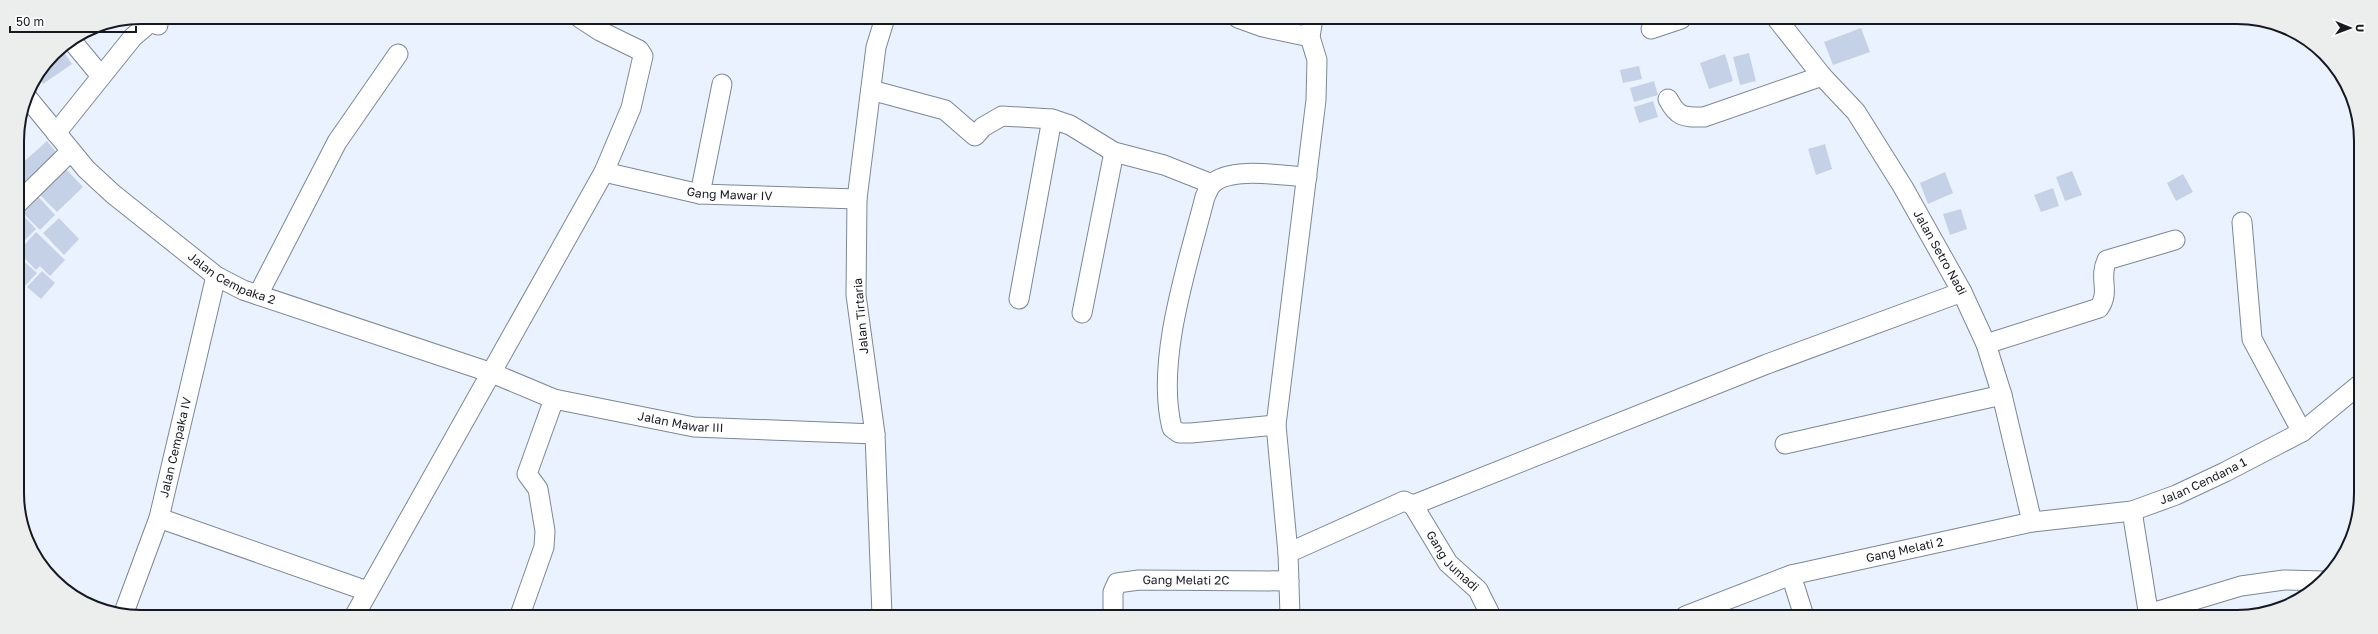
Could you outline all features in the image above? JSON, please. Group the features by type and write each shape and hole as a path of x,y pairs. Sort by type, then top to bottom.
{"street":[{"path":"56,133 140,30 151,24"},
{"path":"357,610 367,590 492,373 604,172 631,108 643,56 639,50 600,31 589,24"},
{"name":"Jalan Tirtaria","path":"882,24 876,47 858,199 856,295 875,434 882,610"},
{"path":"1255,24 1310,37"},
{"path":"1290,610 1288,553 1276,425 1316,100 1317,60 1310,37 1313,24"},
{"path":"1652,29 1666,24"},
{"name":"Jalan Setro Nadi","path":"1780,24 1822,76 1856,112 1903,187 1962,292 1986,344 2002,395 2032,522"},
{"path":"75,45 101,76"},
{"path":"258,296 337,142 398,54"},
{"path":"1668,99 1674,110 1684,117 1704,117 1822,76"},
{"path":"700,194 722,84"},
{"path":"871,90 945,110 975,136 984,127 1002,116 1052,119 1070,125 1114,152 1164,165 1212,184"},
{"name":"Jalan Cempaka 2","path":"31,102 71,151 113,194 216,276 258,296 492,373"},
{"path":"1019,299 1052,119"},
{"path":"24,197 71,151"},
{"path":"1082,314 1114,152"},
{"name":"Gang Mawar IV","path":"604,172 700,194 858,199"},
{"path":"1276,425 1191,433 1179,433 1172,428 1167,393 1172,331 1205,197 1212,184 1223,177 1242,174 1307,177"},
{"path":"2242,222 2252,339 2302,432"},
{"path":"1986,344 2099,308 2105,299 2102,270 2107,260 2175,240"},
{"name":"Jalan Cempaka IV","path":"125,609 159,518 216,276"},
{"path":"1288,553 1404,501 1414,505 1767,364 1962,292"},
{"name":"Jalan Mawar III","path":"492,373 554,399 694,427 875,434"},
{"name":"Jalan Cendana 1","path":"2132,511 2176,495 2225,472 2302,432 2354,389"},
{"path":"1784,444 2002,395"},
{"path":"522,610 544,547 545,531 538,489 527,474 554,399"},
{"name":"Gang Jumadi","path":"1414,505 1448,563 1478,590 1488,610"},
{"path":"2132,511 2148,610"},
{"name":"Gang Melati 2","path":"1701,610 1791,575 2032,522 2132,511"},
{"path":"159,518 367,590"},
{"path":"1791,575 1802,610"},
{"name":"Gang Melati 2C","path":"1113,610 1113,592 1117,583 1139,580 1289,581"},
{"path":"2165,610 2241,586 2284,580 2314,581"}],"building":[{"path":"1861,28 1870,52 1833,65 1824,42"},
{"path":"64,53 72,64 43,84 41,81 48,70"},
{"path":"1749,53 1756,81 1740,85 1733,57"},
{"path":"1725,54 1733,81 1709,89 1700,63"},
{"path":"1639,66 1642,79 1623,83 1620,70"},
{"path":"1654,81 1658,95 1634,102 1630,88"},
{"path":"1653,101 1658,117 1639,123 1634,107"},
{"path":"47,141 61,158 27,188 24,184 24,162"},
{"path":"1825,144 1832,169 1816,175 1808,149"},
{"path":"64,167 83,187 57,212 37,192"},
{"path":"2072,171 2082,195 2065,201 2056,177"},
{"path":"1945,172 1953,193 1928,204 1920,183"},
{"path":"2183,174 2193,192 2176,201 2167,183"},
{"path":"2053,188 2059,206 2041,212 2034,195"},
{"path":"34,192 55,215 40,230 24,214 24,202"},
{"path":"1961,209 1967,229 1950,235 1943,214"},
{"path":"24,216 36,229 24,241"},
{"path":"59,218 79,239 64,255 43,233"},
{"path":"36,232 65,260 50,276 40,266 36,270 24,258 24,245"},
{"path":"24,261 37,273 24,287"},
{"path":"42,271 55,283 41,299 27,287"}]}
